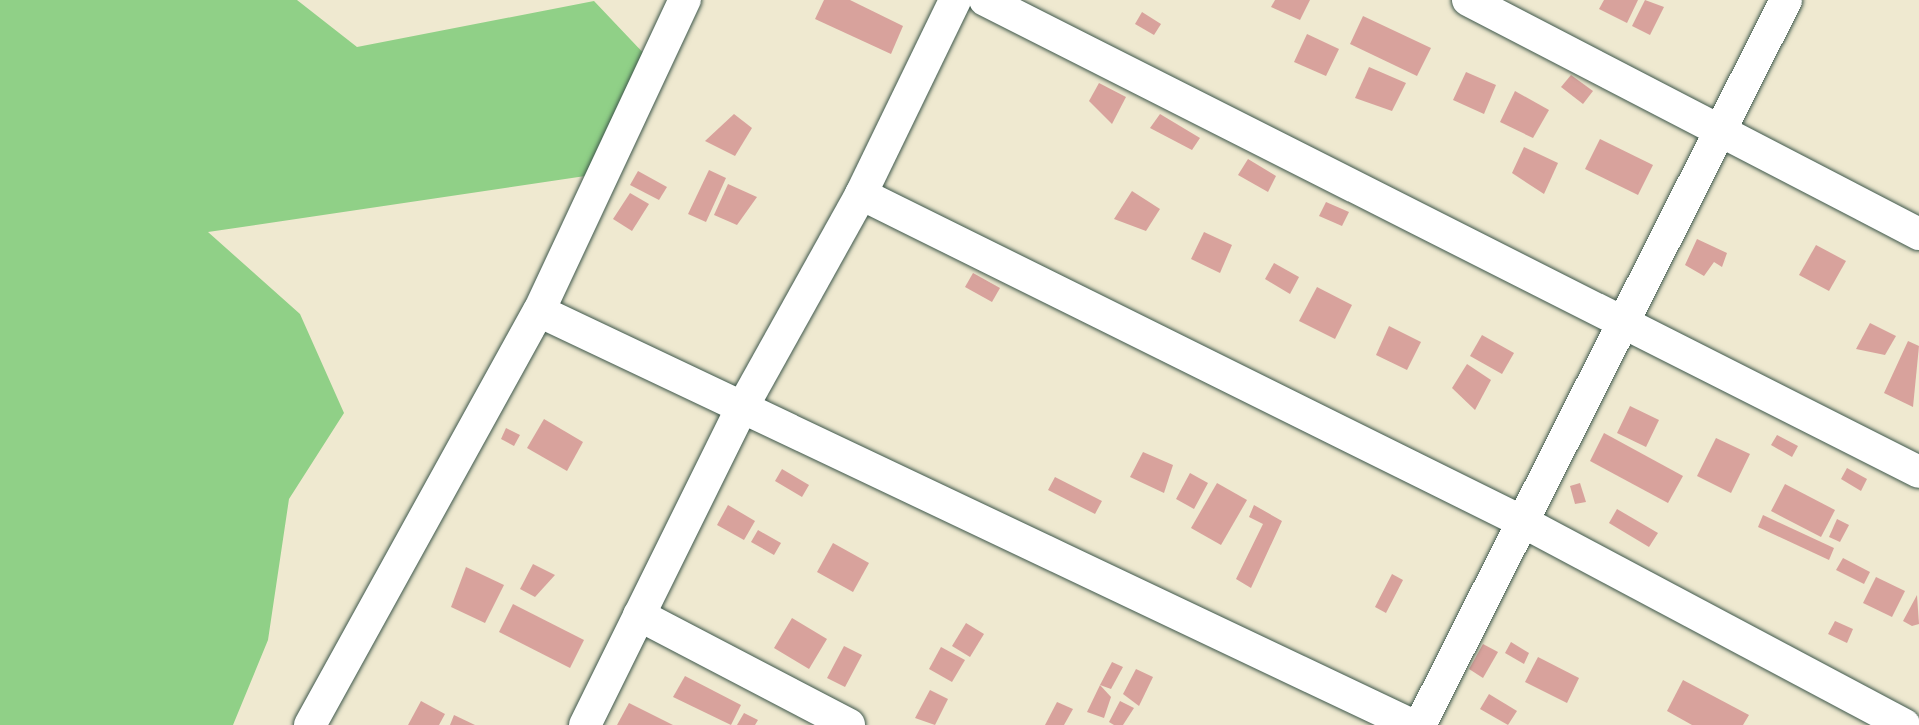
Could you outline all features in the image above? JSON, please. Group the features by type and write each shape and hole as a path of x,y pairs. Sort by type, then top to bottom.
{"street":[{"path":"310,725 539,311 685,0"},
{"path":"584,725 742,408 861,194 954,0"},
{"path":"985,0 1919,472"},
{"path":"1468,0 1509,10 1719,132 1919,234"},
{"path":"1420,725 1786,0"},
{"path":"861,194 1523,522 1904,725"},
{"path":"539,311 1412,725"},
{"path":"639,615 849,725"}],"green space":[{"path":"0,0 297,0 357,47 594,1 649,59 592,175 208,232 300,314 344,413 289,499 268,640 233,725 0,725"}],"building":[{"path":"824,0 850,0 903,26 891,54 815,19"},
{"path":"1275,0 1310,0 1300,20 1271,7"},
{"path":"1604,0 1638,0 1627,23 1599,9"},
{"path":"1645,0 1664,7 1650,35 1632,26"},
{"path":"1142,12 1161,24 1154,35 1135,24"},
{"path":"1363,16 1431,48 1417,76 1350,44"},
{"path":"1307,34 1339,49 1326,76 1294,62"},
{"path":"1369,67 1406,83 1392,111 1355,98"},
{"path":"1466,72 1496,85 1484,114 1453,100"},
{"path":"1571,75 1593,91 1583,104 1561,87"},
{"path":"1099,83 1126,97 1112,124 1089,101"},
{"path":"1515,91 1549,110 1533,138 1500,122"},
{"path":"734,114 752,128 735,156 705,141"},
{"path":"1160,114 1200,138 1192,150 1150,128"},
{"path":"1600,139 1653,165 1638,195 1585,169"},
{"path":"1524,147 1558,163 1544,194 1512,173"},
{"path":"1248,159 1276,176 1268,192 1238,175"},
{"path":"709,170 726,178 706,222 688,214"},
{"path":"638,171 667,187 659,200 630,185"},
{"path":"728,184 757,197 737,225 714,215"},
{"path":"1132,191 1160,209 1146,231 1114,219"},
{"path":"630,193 649,204 632,231 613,219"},
{"path":"1326,202 1349,212 1342,226 1319,216"},
{"path":"1204,232 1232,245 1220,273 1191,259"},
{"path":"1697,239 1727,253 1722,267 1714,262 1704,276 1685,265"},
{"path":"1816,245 1846,261 1829,291 1799,275"},
{"path":"1274,263 1299,277 1290,294 1265,279"},
{"path":"973,273 1000,288 992,302 965,287"},
{"path":"1317,287 1352,305 1335,339 1299,321"},
{"path":"1870,323 1896,336 1885,355 1856,349"},
{"path":"1389,326 1421,342 1407,370 1376,355"},
{"path":"1482,335 1514,353 1502,374 1470,356"},
{"path":"1908,341 1919,346 1913,407 1884,393"},
{"path":"1467,364 1491,380 1475,410 1452,388"},
{"path":"1630,406 1659,420 1646,447 1617,433"},
{"path":"544,419 583,442 567,471 527,448"},
{"path":"506,428 520,435 514,446 501,439"},
{"path":"1604,433 1683,476 1668,503 1590,461"},
{"path":"1777,435 1798,446 1792,457 1771,445"},
{"path":"1716,438 1750,454 1731,493 1697,476"},
{"path":"1143,452 1173,465 1164,493 1130,477"},
{"path":"1847,468 1867,479 1861,491 1841,479"},
{"path":"782,469 809,485 802,497 775,481"},
{"path":"1190,473 1208,483 1194,509 1176,499"},
{"path":"1055,477 1102,501 1095,514 1048,490"},
{"path":"1217,483 1247,500 1221,545 1191,528"},
{"path":"1580,483 1586,502 1575,504 1570,486"},
{"path":"1785,484 1835,510 1821,537 1771,511"},
{"path":"728,505 755,521 744,540 717,525"},
{"path":"1254,505 1282,521 1251,588 1236,579 1263,524 1249,517"},
{"path":"1617,509 1658,533 1649,547 1609,523"},
{"path":"1763,515 1834,548 1829,560 1758,527"},
{"path":"1837,519 1849,525 1840,542 1829,537"},
{"path":"758,530 781,543 774,555 751,542"},
{"path":"833,543 869,563 853,592 817,572"},
{"path":"1843,558 1870,572 1864,584 1836,570"},
{"path":"533,564 555,575 535,597 520,589"},
{"path":"466,567 504,585 485,623 451,607"},
{"path":"1392,574 1403,580 1386,613 1375,607"},
{"path":"1876,577 1905,591 1892,617 1863,603"},
{"path":"1917,595 1919,624 1912,626 1903,621"},
{"path":"513,604 584,640 570,668 499,632"},
{"path":"792,618 827,639 809,669 774,648"},
{"path":"1835,621 1853,629 1847,643 1828,634"},
{"path":"966,623 984,634 970,657 952,646"},
{"path":"1511,642 1529,653 1524,664 1505,653"},
{"path":"1483,644 1498,652 1483,678 1469,669"},
{"path":"844,646 862,655 845,687 827,678"},
{"path":"941,647 965,660 952,682 929,669"},
{"path":"1538,657 1579,678 1567,703 1525,682"},
{"path":"1112,662 1123,667 1111,689 1100,685"},
{"path":"1136,669 1153,677 1139,706 1123,694"},
{"path":"685,676 741,705 731,725 673,697"},
{"path":"1683,680 1749,715 1743,725 1692,725 1667,711"},
{"path":"1100,685 1111,697 1104,718 1087,712"},
{"path":"930,690 948,699 935,725 915,718"},
{"path":"1489,694 1517,711 1508,725 1480,709"},
{"path":"421,701 445,714 439,725 408,725"},
{"path":"1120,701 1134,708 1123,725 1114,725 1109,722"},
{"path":"1057,702 1073,709 1064,725 1045,725"},
{"path":"629,703 673,725 617,725"},
{"path":"744,713 758,720 755,725 737,725"},
{"path":"454,715 475,725 450,725"}]}
